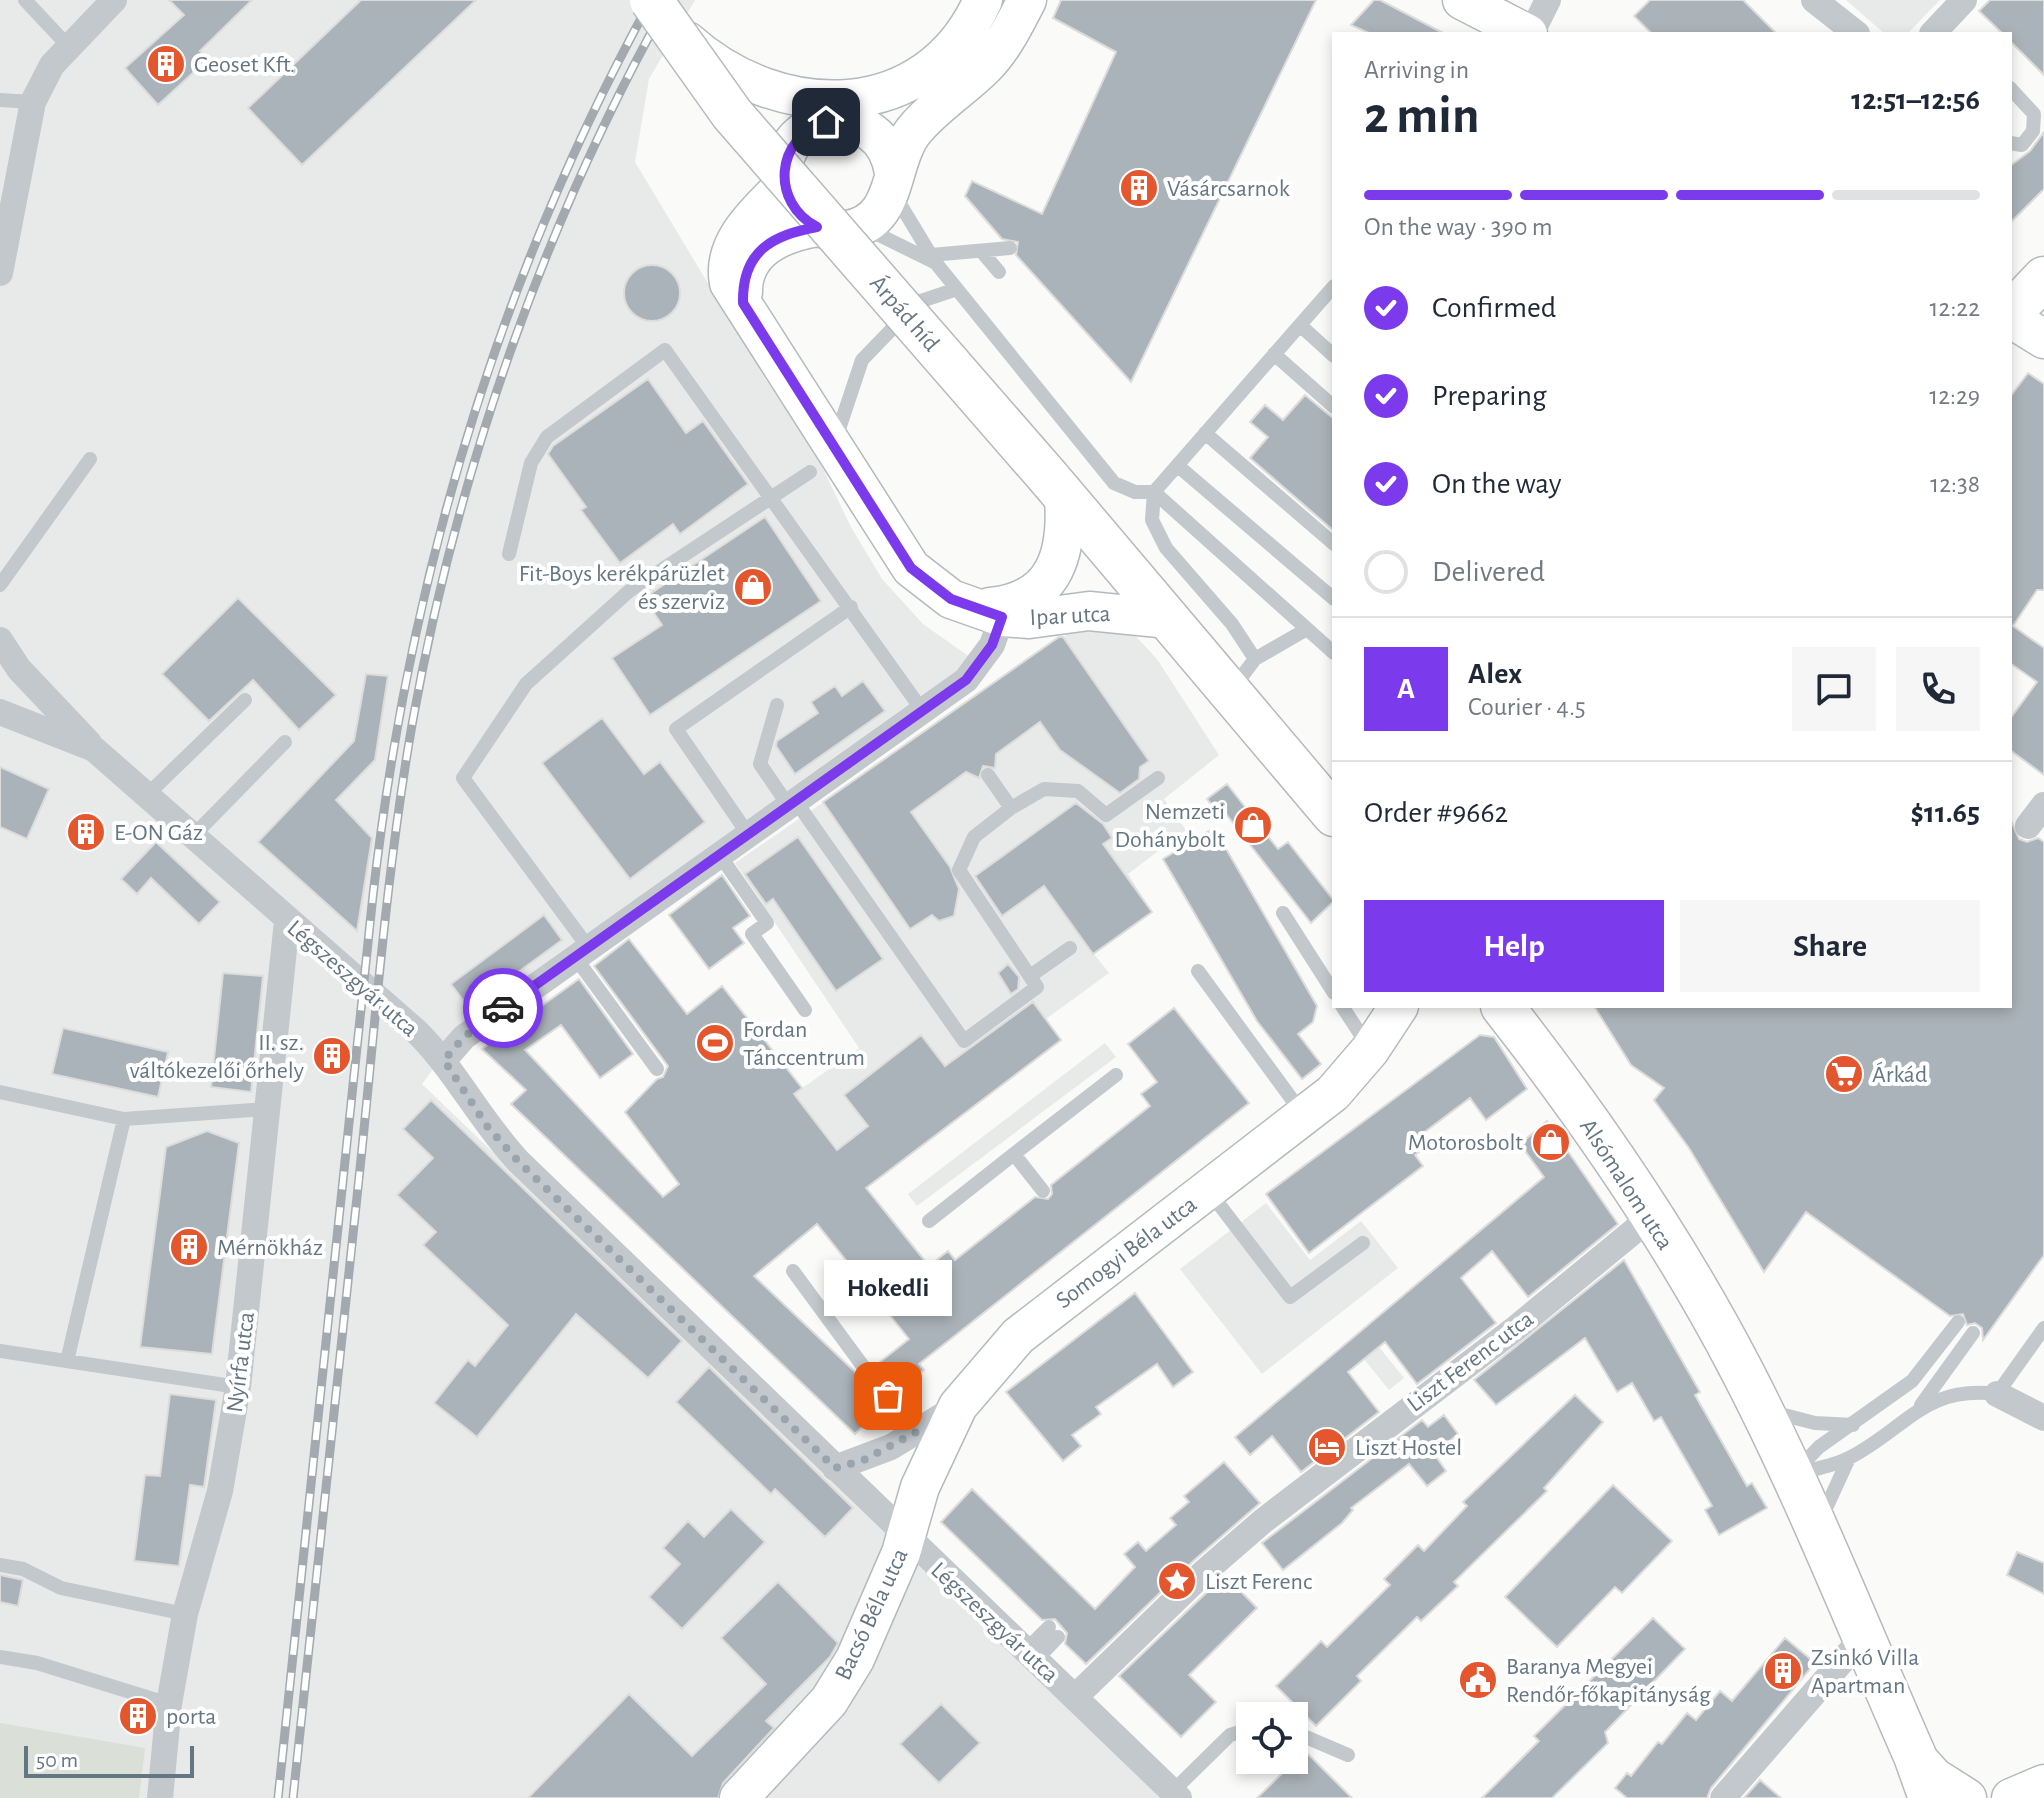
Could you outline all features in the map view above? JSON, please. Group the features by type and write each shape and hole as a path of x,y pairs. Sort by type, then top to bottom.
{"main road":[{"name":"Árpád híd","path":"660,13 732,114 1169,619"},
{"path":"2012,314 2044,278"},
{"path":"1169,619 1332,813"},
{"name":"Alsómalom utca","path":"1504,1008 1557,1076 1651,1217 1741,1369 1759,1408"},
{"path":"1759,1408 1792,1475 1915,1756 1930,1798"}],"street":[{"path":"0,273 33,102 52,65 114,0"},
{"path":"660,13 707,59 754,85 811,99 852,100 890,91 935,64 969,28 983,0"},
{"path":"893,181 885,145 862,126 838,120 809,129 790,149 784,166 784,185 795,210 817,227 835,231 861,226 881,211 893,181 907,139 946,98 986,65 1011,30 1027,0"},
{"path":"1462,0 1525,32"},
{"path":"1530,32 1548,0"},
{"path":"1814,0 1854,32"},
{"path":"1944,28 1964,0"},
{"path":"862,126 946,98"},
{"name":"Ipar utca","path":"784,185 742,230 726,269 729,283 743,303 822,458 911,568 932,588 987,613 1029,619 1089,611 1169,619"},
{"path":"743,303 742,283 748,266 767,243 817,227"},
{"path":"2012,317 2044,339"},
{"name":"Ipar utca","path":"987,613 1018,602 1042,588 1058,560 1064,539 1056,488"},
{"path":"444,1060 464,1037 581,952 791,803 935,709 966,680 985,656 987,613"},
{"path":"0,640 19,669 94,749"},
{"name":"Légszeszgyár utca","path":"0,712 94,749 195,834 287,921 444,1060 487,1126 518,1161 1176,1795"},
{"path":"2028,826 2044,805"},
{"name":"Nyírfa utca","path":"160,1798 169,1704 185,1614 220,1491 238,1387 287,921"},
{"name":"Somogyi Béla utca","path":"906,1537 920,1487 958,1406 1018,1336 1333,1093 1384,1025"},
{"name":"Liszt Ferenc utca","path":"1075,1697 1203,1573 1263,1521 1516,1328 1651,1217"},
{"path":"1997,1394 2044,1418"},
{"path":"835,1468 862,1461 958,1406"},
{"name":"Bacsó Béla utca","path":"739,1798 829,1701 855,1659 906,1537"},
{"path":"1723,1798 1863,1637"},
{"path":"1915,1756 1934,1777 1967,1798"},
{"path":"2011,1798 2044,1784"},
{"path":"2034,1798 2044,1790"}],"lane":[{"path":"25,0 69,47"},
{"path":"2012,90 2034,114 2033,131 2022,145 2012,143"},
{"path":"0,100 33,102"},
{"path":"893,181 898,203 933,259 1114,483 1135,492 1154,492 1332,651"},
{"path":"861,226 933,259 1010,248"},
{"path":"983,253 999,272"},
{"path":"657,1069 463,778 526,684 546,665 628,592 773,499 822,458 862,360 918,302 957,289"},
{"path":"1255,659 1232,624 1166,548 1152,520 1154,492 1274,354 1332,293"},
{"path":"1301,326 1332,354"},
{"path":"509,554 531,463 547,437 665,350 851,607 935,709"},
{"path":"1274,354 1332,405"},
{"path":"1205,433 1332,542"},
{"path":"0,585 90,459"},
{"path":"1178,466 1332,597"},
{"path":"748,834 676,729 851,607"},
{"path":"1229,693 1255,659 1307,629"},
{"path":"148,794 245,700"},
{"path":"777,705 760,764 964,1041 1037,987 959,870 974,837 1011,808 1044,789 1078,791 1106,815 1158,778"},
{"path":"195,834 285,742"},
{"path":"988,775 1011,808"},
{"path":"719,854 767,923 752,934 805,1010"},
{"path":"1283,913 1332,990"},
{"path":"1030,976 1070,948"},
{"path":"1198,971 1304,1117"},
{"path":"1346,1008 1384,1025"},
{"path":"929,1221 1116,1075"},
{"path":"0,1092 124,1119 268,1109"},
{"path":"67,1361 124,1119"},
{"path":"1014,1154 1043,1191"},
{"path":"1208,1190 1290,1297 1363,1243"},
{"path":"793,1271 868,1373 918,1431"},
{"path":"1792,1475 1819,1447 1912,1381 1958,1322"},
{"path":"1792,1475 1849,1458 1918,1409 1949,1394 1971,1391 1997,1394 2044,1328"},
{"path":"1918,1409 1973,1333"},
{"path":"0,1351 238,1387"},
{"path":"1759,1408 1815,1423 1854,1425"},
{"path":"1816,1530 1849,1458"},
{"path":"0,1565 23,1569 61,1588 185,1614"},
{"path":"1031,1655 1054,1632"},
{"path":"0,1657 37,1663 169,1704"},
{"path":"1176,1795 1230,1735 1236,1733"},
{"path":"1308,1738 1348,1755"}],"shaded area":[{"path":"0,0 695,0 649,79 635,162 766,380 814,450 851,527 882,579 923,624 974,660 460,1032 422,1084 1165,1798 0,1798"},
{"path":"1846,0 1940,0 1909,32 1883,32"},
{"path":"1076,628 1128,628 1157,659 1219,755 1164,799 1186,830 1128,874 1152,912 1094,954 1109,973 1046,1019 1061,1040 868,1187 794,1094 859,1048 735,863"},
{"path":"1105,1043 1116,1057 917,1206 908,1194"},
{"path":"1266,1203 1310,1260 1361,1221 1398,1268 1262,1374 1180,1269"},
{"path":"1379,1347 1404,1378 1389,1390 1364,1359"},
{"path":"0,1723 145,1748 139,1798 0,1798"}],"building":[{"name":"Geoset Kft.","path":"169,0 252,0 200,51 208,59 158,105 125,68 184,15"},
{"path":"361,0 476,0 302,165 248,108"},
{"name":"Vásárcsarnok","path":"1061,0 1316,0 1131,382 1016,255 1018,242 1002,239 965,196 972,181 1042,214 1116,52 1053,18"},
{"path":"1374,0 1380,0 1441,32 1367,32 1351,25"},
{"path":"1650,0 1743,0 1775,32 1650,32 1634,16"},
{"path":"1990,0 2044,0 2044,75 2012,43 2012,32 2001,32 1979,11"},
{"path":"2044,132 2044,189 2012,221 2012,164 2030,151"},
{"path":"652,265 672,273 680,293 672,313 652,321 632,313 624,293 632,273"},
{"path":"2028,373 2044,384 2044,590 2037,590 2013,626 2044,648 2044,775 2012,751 2012,716 2037,682 2012,664 2012,394"},
{"path":"648,379 686,433 703,421 748,484 680,534 673,524 620,563 581,510 586,507 548,454 553,446"},
{"path":"1305,395 1332,417 1332,529 1250,458 1268,437 1250,422 1265,405 1283,420"},
{"path":"765,517 821,601 650,715 612,658 662,625 644,598"},
{"path":"238,598 336,695 299,730 253,680 209,721 162,674"},
{"path":"1063,637 1149,761 1140,767 1139,779 1120,793 1060,750 1040,722 996,754 995,768 983,766 979,778 966,772 911,812 950,867 959,889 954,916 939,921 932,915 910,929 823,802"},
{"path":"366,674 388,676 375,760 336,800 372,838 357,931 258,842 354,741"},
{"path":"863,681 885,711 795,774 776,746 777,741 818,713 811,702 835,686 842,696"},
{"path":"602,718 644,774 660,762 705,822 630,879 542,763"},
{"path":"0,767 49,789 27,839 0,827"},
{"path":"1227,784 1278,849 1288,842 1332,898 1332,903 1311,923 1226,814 1221,817 1207,799"},
{"path":"1076,803 1103,824 1112,838 1103,844 1152,912 1093,954 1044,886 1002,916 975,876"},
{"name":"E-ON Gáz","path":"84,812 105,833 87,850 67,830"},
{"name":"Árkád","path":"2012,823 2019,839 2027,842 2038,838 2044,842 2044,1255 1983,1340 1982,1328 1975,1323 1967,1325 1963,1314 1950,1316 1806,1212 1764,1272 1689,1148 1654,1100 1664,1088 1631,1065 1595,1008 2012,1008"},
{"path":"1214,828 1317,1006 1313,1022 1298,1034 1321,1064 1302,1079 1257,1021 1163,859"},
{"path":"798,837 883,959 836,991 773,899 766,904 745,874"},
{"path":"156,842 220,902 199,924 151,878 137,894 121,879"},
{"path":"722,875 750,916 733,928 744,943 709,969 669,915"},
{"path":"544,915 562,940 469,1008 451,984"},
{"path":"629,939 687,1014 722,986 802,1088 794,1094 837,1150 868,1126 844,1095 921,1035 945,1066 1033,1002 1061,1040 866,1188 929,1266 948,1251 955,1260 1035,1197 1048,1199 1052,1194 1051,1185 1150,1106 1141,1094 1157,1082 1128,1044 1174,1008 1249,1103 919,1364 924,1370 898,1392 875,1366 909,1339 817,1224 754,1276 854,1371 883,1405 855,1434 511,1104 526,1090 482,1049 579,979 633,1054 600,1078 561,1025 525,1050 663,1197 679,1184 625,1112 657,1079 663,1077 668,1066 594,966"},
{"path":"1008,964 1019,977 1018,989 1011,994 998,973"},
{"path":"223,973 263,976 251,1092 211,1087"},
{"path":"63,1028 168,1052 158,1097 52,1074"},
{"path":"1480,1035 1494,1037 1527,1089 1486,1120 1470,1098 1422,1134 1429,1144 1415,1155 1423,1166 1309,1253 1266,1194"},
{"path":"431,1100 682,1341 648,1378 576,1314 477,1437 434,1403 468,1360 475,1366 508,1325 423,1245 436,1232 397,1195 433,1158 403,1129"},
{"path":"1547,1121 1618,1224 1528,1297 1492,1251 1461,1278 1496,1323 1417,1384 1385,1342 1348,1372 1379,1412 1301,1472 1272,1436 1250,1455 1235,1437 1544,1177 1520,1144"},
{"name":"Mérnökház","path":"207,1131 239,1143 212,1354 140,1347 166,1147"},
{"path":"1624,1260 1700,1392 1695,1395 1747,1486 1752,1483 1767,1508 1719,1535 1705,1510 1712,1506 1661,1417 1654,1421 1632,1383 1617,1392 1585,1338 1496,1405 1474,1380"},
{"path":"1135,1293 1193,1372 1173,1387 1157,1364 1096,1407 1101,1414 1072,1435 1081,1446 1063,1461 1006,1392"},
{"path":"709,1367 853,1508 825,1537 775,1489 771,1494 676,1402"},
{"path":"170,1394 216,1400 204,1487 190,1485 179,1566 134,1561 145,1475 160,1476"},
{"path":"1575,1395 1603,1422 1544,1488 1547,1491 1454,1582 1458,1586 1421,1621 1417,1617 1357,1676 1361,1681 1316,1726 1308,1718 1308,1702 1292,1702 1276,1686 1321,1641 1327,1647 1390,1585 1384,1579 1418,1545 1424,1551 1467,1506 1463,1502"},
{"path":"1444,1415 1458,1434 1446,1444 1449,1449 1437,1458 1446,1471 1427,1486 1409,1464 1351,1508 1353,1510 1342,1523 1283,1570 1262,1543 1422,1420 1428,1427"},
{"path":"1224,1462 1260,1503 1192,1562 1086,1664 1065,1644 1067,1633 1055,1619 1042,1620 941,1522 972,1489 1095,1609 1135,1567 1124,1554 1138,1542 1146,1551 1176,1525 1170,1518 1189,1502 1184,1496"},
{"path":"1613,1485 1672,1541 1622,1593 1615,1587 1557,1647 1505,1597"},
{"path":"731,1509 765,1542 682,1629 649,1597 680,1564 663,1548 688,1521 704,1537"},
{"path":"2017,1552 2044,1563 2044,1594 2007,1575"},
{"path":"0,1575 23,1580 18,1606 0,1602"},
{"path":"1225,1575 1257,1608 1189,1675 1216,1702 1181,1737 1119,1676"},
{"path":"778,1582 838,1643 830,1657 766,1721 774,1728 723,1783 718,1798 528,1798 629,1694 692,1756 766,1684 721,1638"},
{"path":"1653,1618 1685,1649 1605,1732 1608,1743 1552,1798 1482,1798 1539,1741 1534,1736"},
{"path":"1785,1638 1815,1663 1711,1788 1707,1798 1627,1798 1615,1788 1627,1773 1631,1776 1658,1742 1662,1744 1687,1713 1696,1720 1720,1691 1732,1701"},
{"path":"941,1704 980,1743 939,1783 900,1744"},
{"path":"1308,1754 1352,1798 1257,1798 1282,1774 1308,1774"},
{"path":"1760,1780 1781,1798 1744,1798"}],"railway":[{"path":"278,1798 373,895 389,778 410,662 436,547 468,434 505,323 548,213 597,105 651,0"},
{"path":"293,1798 388,894 412,725 431,630 453,537 510,352 582,173 669,0"}],"way so far":[{"path":"503,1008 464,1037 444,1060 487,1126 518,1161 835,1468 862,1461 918,1431 888,1396"}],"place":[{"name":"Geoset Kft.","path":"166,64"},
{"name":"Vásárcsarnok","path":"1139,188"},
{"name":"Fit-Boys kerékpárüzlet és szerviz","path":"753,587"},
{"name":"Nemzeti Dohánybolt","path":"1253,825"},
{"name":"E-ON Gáz","path":"86,832"},
{"name":"Fordan Tánccentrum","path":"715,1043"},
{"name":"II. sz. váltókezelői őrhely","path":"332,1056"},
{"name":"Árkád","path":"1844,1074"},
{"name":"Motorosbolt","path":"1551,1142"},
{"name":"Mérnökház","path":"189,1247"},
{"name":"Hokedli","path":"888,1396"},
{"name":"Liszt Hostel","path":"1327,1447"},
{"name":"Liszt Ferenc","path":"1177,1581"},
{"name":"Zsinkó Villa Apartman","path":"1783,1671"},
{"name":"Baranya Megyei Rendőr-főkapitányság","path":"1478,1680"},
{"name":"porta","path":"138,1716"}],"route":[{"path":"503,1008 966,680 992,645 1002,617 951,599 932,588 911,568 884,530 743,303 742,283 748,266 767,243 781,236 817,227 795,210 786,194 783,176 795,141 809,129 826,122"}]}
